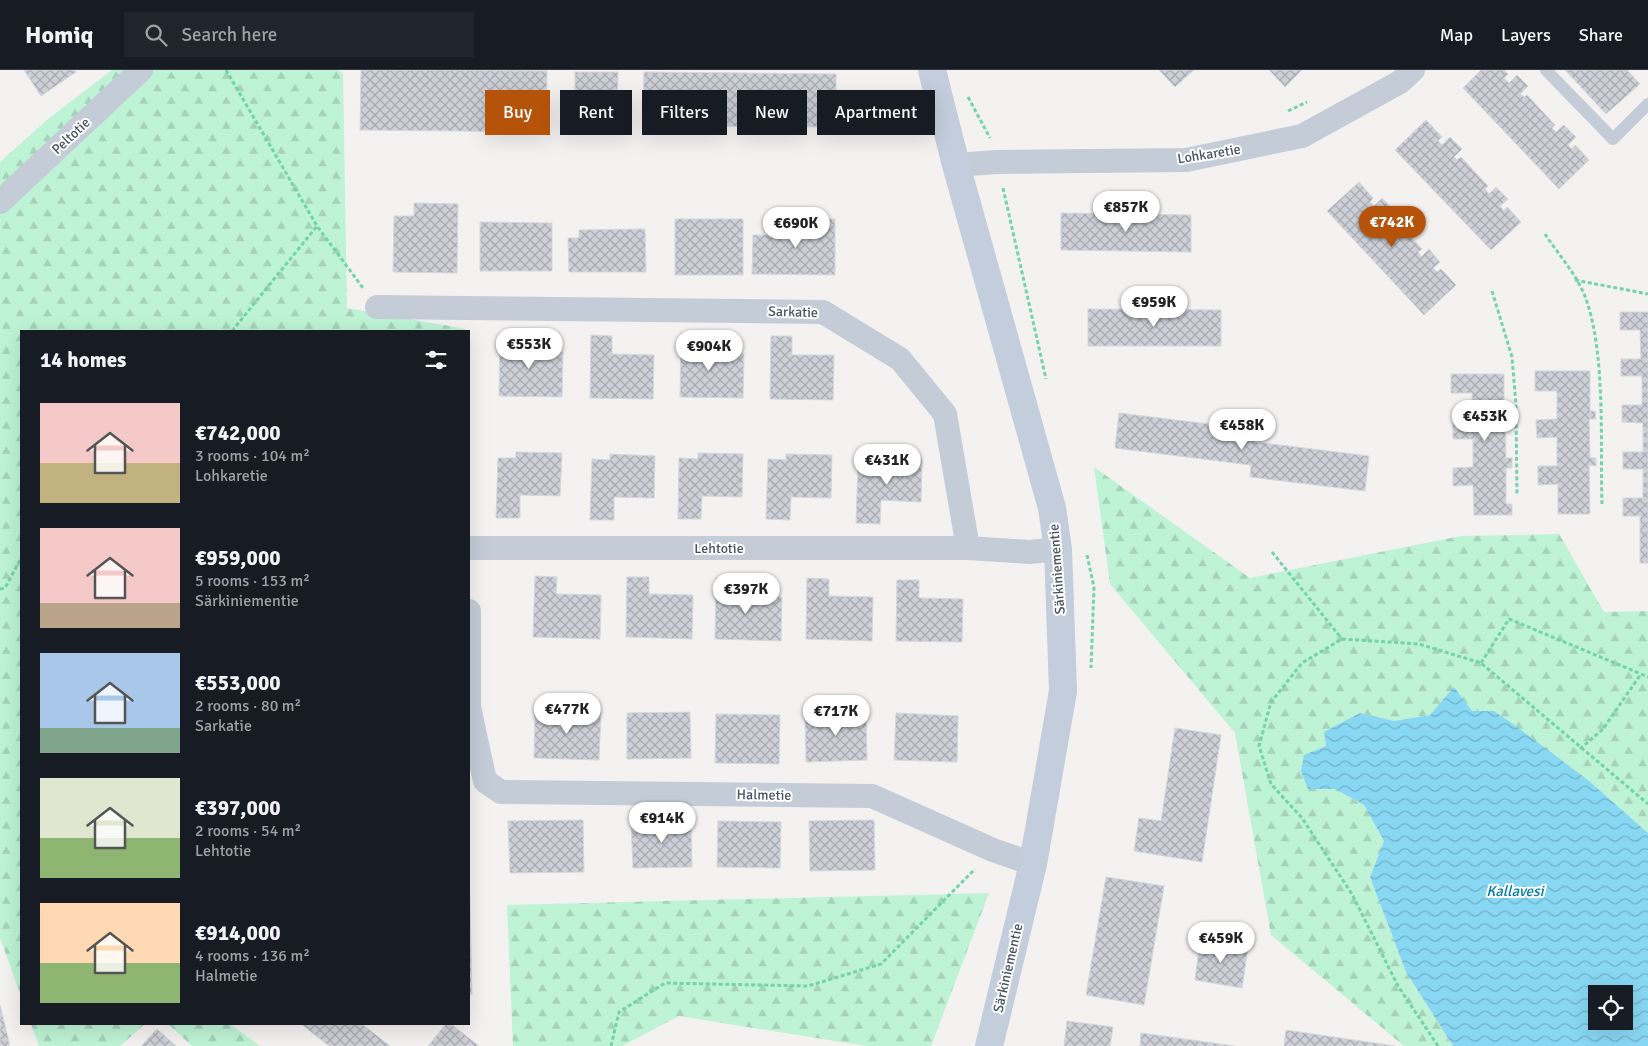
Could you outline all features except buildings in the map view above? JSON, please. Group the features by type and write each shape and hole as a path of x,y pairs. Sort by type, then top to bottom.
{"street":[{"name":"Peltotie","path":"0,202 141,70"},
{"name":"Särkiniementie","path":"932,70 956,165 1052,508 1058,549 1063,691 1033,864 989,1046"},
{"name":"Lohkaretie","path":"956,165 997,162 1186,160 1293,138 1302,136 1400,82 1413,70"},
{"name":"Sarkatie","path":"377,307 823,312 900,359 945,414 968,548"},
{"name":"Lehtotie","path":"470,548 968,548"},
{"path":"968,548 1030,552 1058,549"},
{"name":"Halmetie","path":"470,712 485,781 501,792 872,796 993,850 1033,864"}],"lane":[{"path":"1546,70 1613,139 1648,104"}],"path":[{"path":"226,70 317,226 377,307"},
{"path":"966,88 968,97 990,136 1000,136"},
{"path":"1281,113 1314,98"},
{"path":"233,330 317,226"},
{"path":"1545,234 1585,297 1594,329 1598,372 1602,504"},
{"path":"1574,280 1648,294"},
{"path":"1492,291 1512,357 1516,405 1517,495"},
{"path":"1272,552 1342,639"},
{"path":"0,589 5,588 20,560"},
{"path":"1481,663 1509,620 1648,677"},
{"path":"1438,1046 1398,986 1352,894 1302,818 1271,784 1259,746 1271,702 1302,663 1342,639 1419,644 1481,663 1580,749 1648,804"},
{"path":"1580,749 1602,729 1641,674"},
{"path":"611,1046 619,1012 665,983 808,986 881,964 993,850"}],"green space":[{"path":"112,70 338,70 343,73 347,308 466,330 20,330 20,993 0,938 0,162 48,119"},
{"path":"1094,467 1250,578 1461,536 1559,534 1604,612 1648,611 1648,833 1588,780 1494,711 1430,715 1394,721 1359,713 1326,746 1308,789 1335,789 1364,805 1384,841 1370,877 1406,972 1453,1046 1404,1046 1271,935 1235,733 1110,584"},
{"path":"989,893 931,1046 866,1046 679,1016 622,1046 513,1046 507,905"},
{"path":"31,1025 144,1025 120,1046 39,1046"},
{"path":"169,1025 231,1025 260,1046 192,1046"}],"water":[{"name":"Kallavesi","path":"1454,687 1472,711 1494,711 1513,724 1588,780 1648,833 1648,1046 1453,1046 1406,972 1370,877 1384,841 1364,805 1335,789 1308,789 1301,771 1304,755 1326,746 1324,732 1360,713 1394,721 1430,715"}]}
